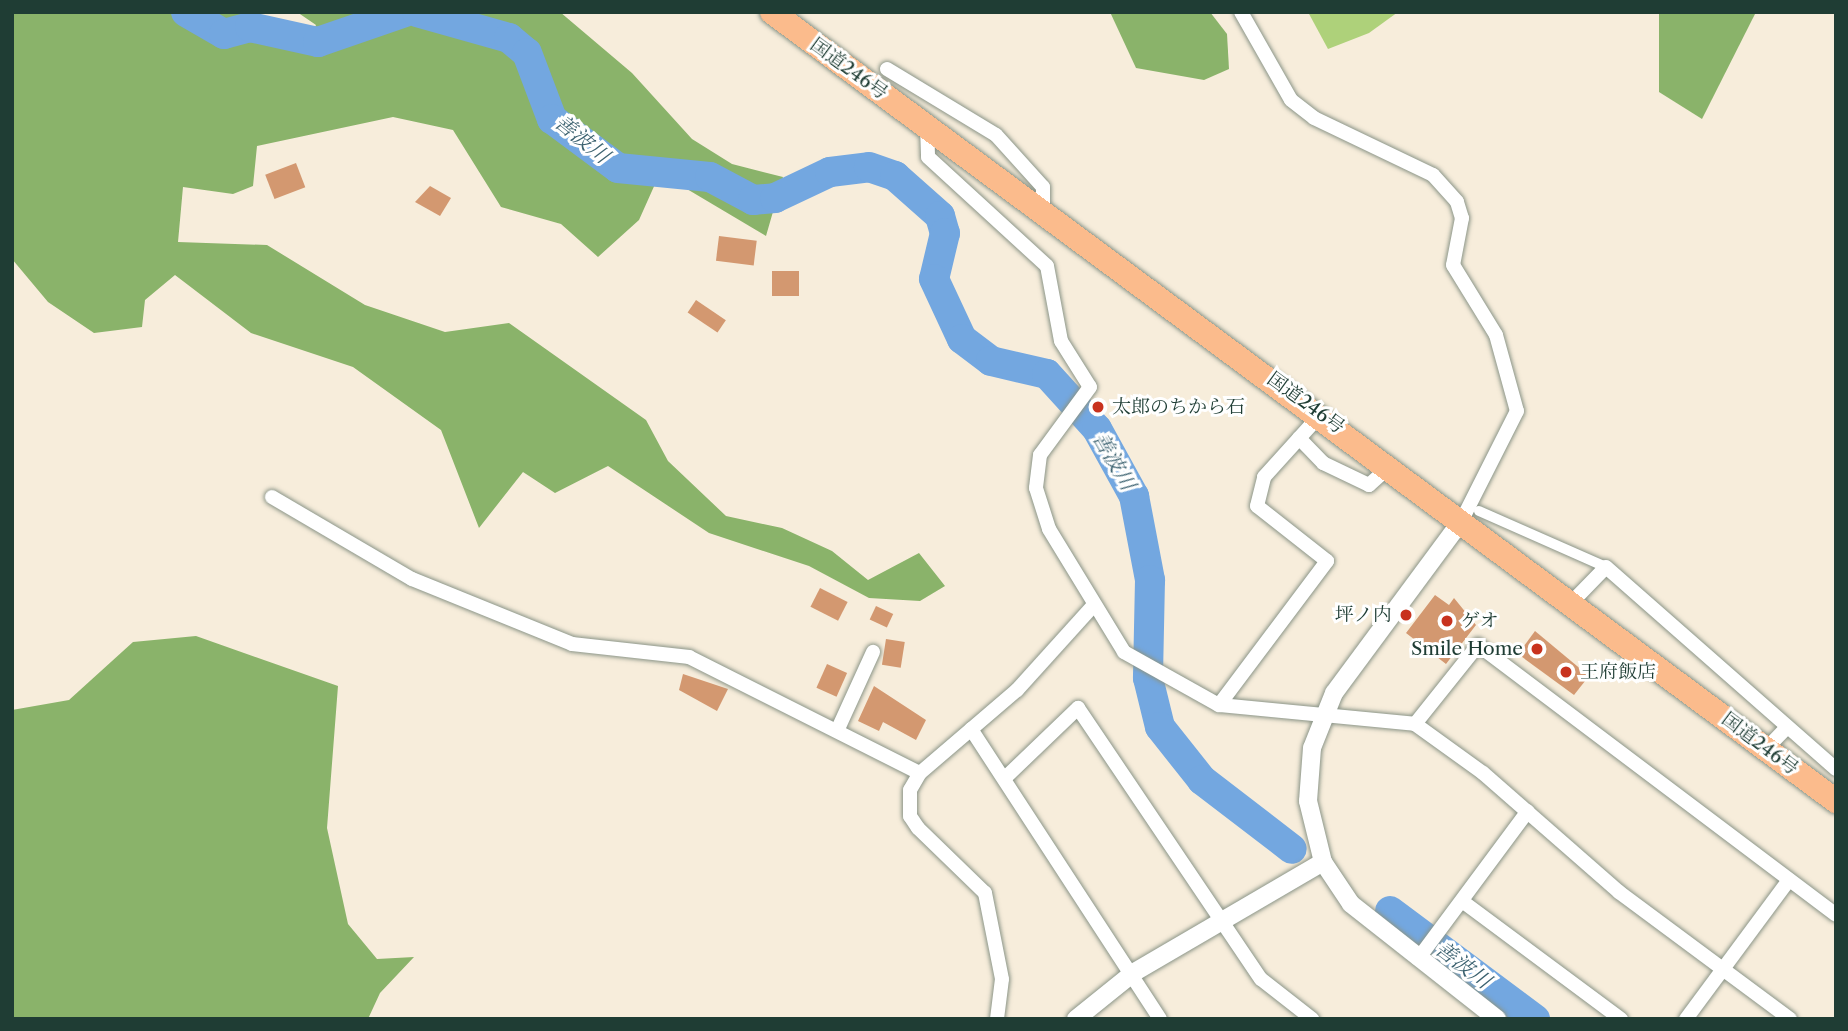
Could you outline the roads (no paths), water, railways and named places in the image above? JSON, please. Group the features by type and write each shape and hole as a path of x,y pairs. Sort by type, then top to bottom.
{"highway":[{"name":"国道246号","path":"772,12 1390,466 1471,516 1571,603 1836,801"}],"street":[{"path":"1241,12 1291,100 1314,118 1433,175 1457,202 1462,218 1453,265 1496,335 1517,411 1471,516 1323,718 1307,785 1323,862 1358,911 1497,1019"},
{"path":"887,69 996,135 1044,187 1043,210"},
{"path":"927,126 928,157 1047,266 1060,341 1090,387 1080,405 1040,455 1036,488 1049,529 1111,637 1142,664 1219,705 1323,718 1415,723 1528,811 1619,892 1790,1019"},
{"path":"1219,705 1327,561 1257,506 1264,477 1321,414"},
{"path":"1298,438 1323,463 1369,485 1390,466"},
{"path":"272,497 412,579 572,644 689,657 920,773"},
{"path":"1471,516 1606,567 1836,769"},
{"path":"1571,603 1606,567"},
{"path":"997,1019 1002,979 994,919 975,876 910,816 910,790 920,773 1017,690 1093,606"},
{"path":"1415,723 1478,645 1836,915"},
{"path":"837,731 873,652"},
{"path":"1006,777 1078,708 1261,979 1312,1019"},
{"path":"1766,749 1787,727"},
{"path":"971,729 1006,777 1160,1019"},
{"path":"1418,959 1528,811"},
{"path":"1076,1019 1133,973 1323,862"},
{"path":"1686,1019 1789,880"},
{"path":"1462,901 1621,1019"}],"waterway":[{"name":"善波川","path":"186,12 224,34 250,27 318,42 405,12"},
{"name":"善波川","path":"417,12 509,38 527,53 552,119 618,168 710,177 753,200 775,198 830,172 869,167 895,176 940,216 945,233 934,279 962,339 991,361 1047,374 1097,429 1134,496 1150,580 1148,678 1160,727 1202,780 1292,849"},
{"name":"善波川","path":"1390,911 1535,1019"}],"place":[{"name":"太郎のちから石","path":"1098,407"},
{"name":"坪ノ内","path":"1406,615"},
{"name":"ゲオ","path":"1447,621"},
{"name":"Smile Home","path":"1537,649"},
{"name":"王府飯店","path":"1566,672"}]}
